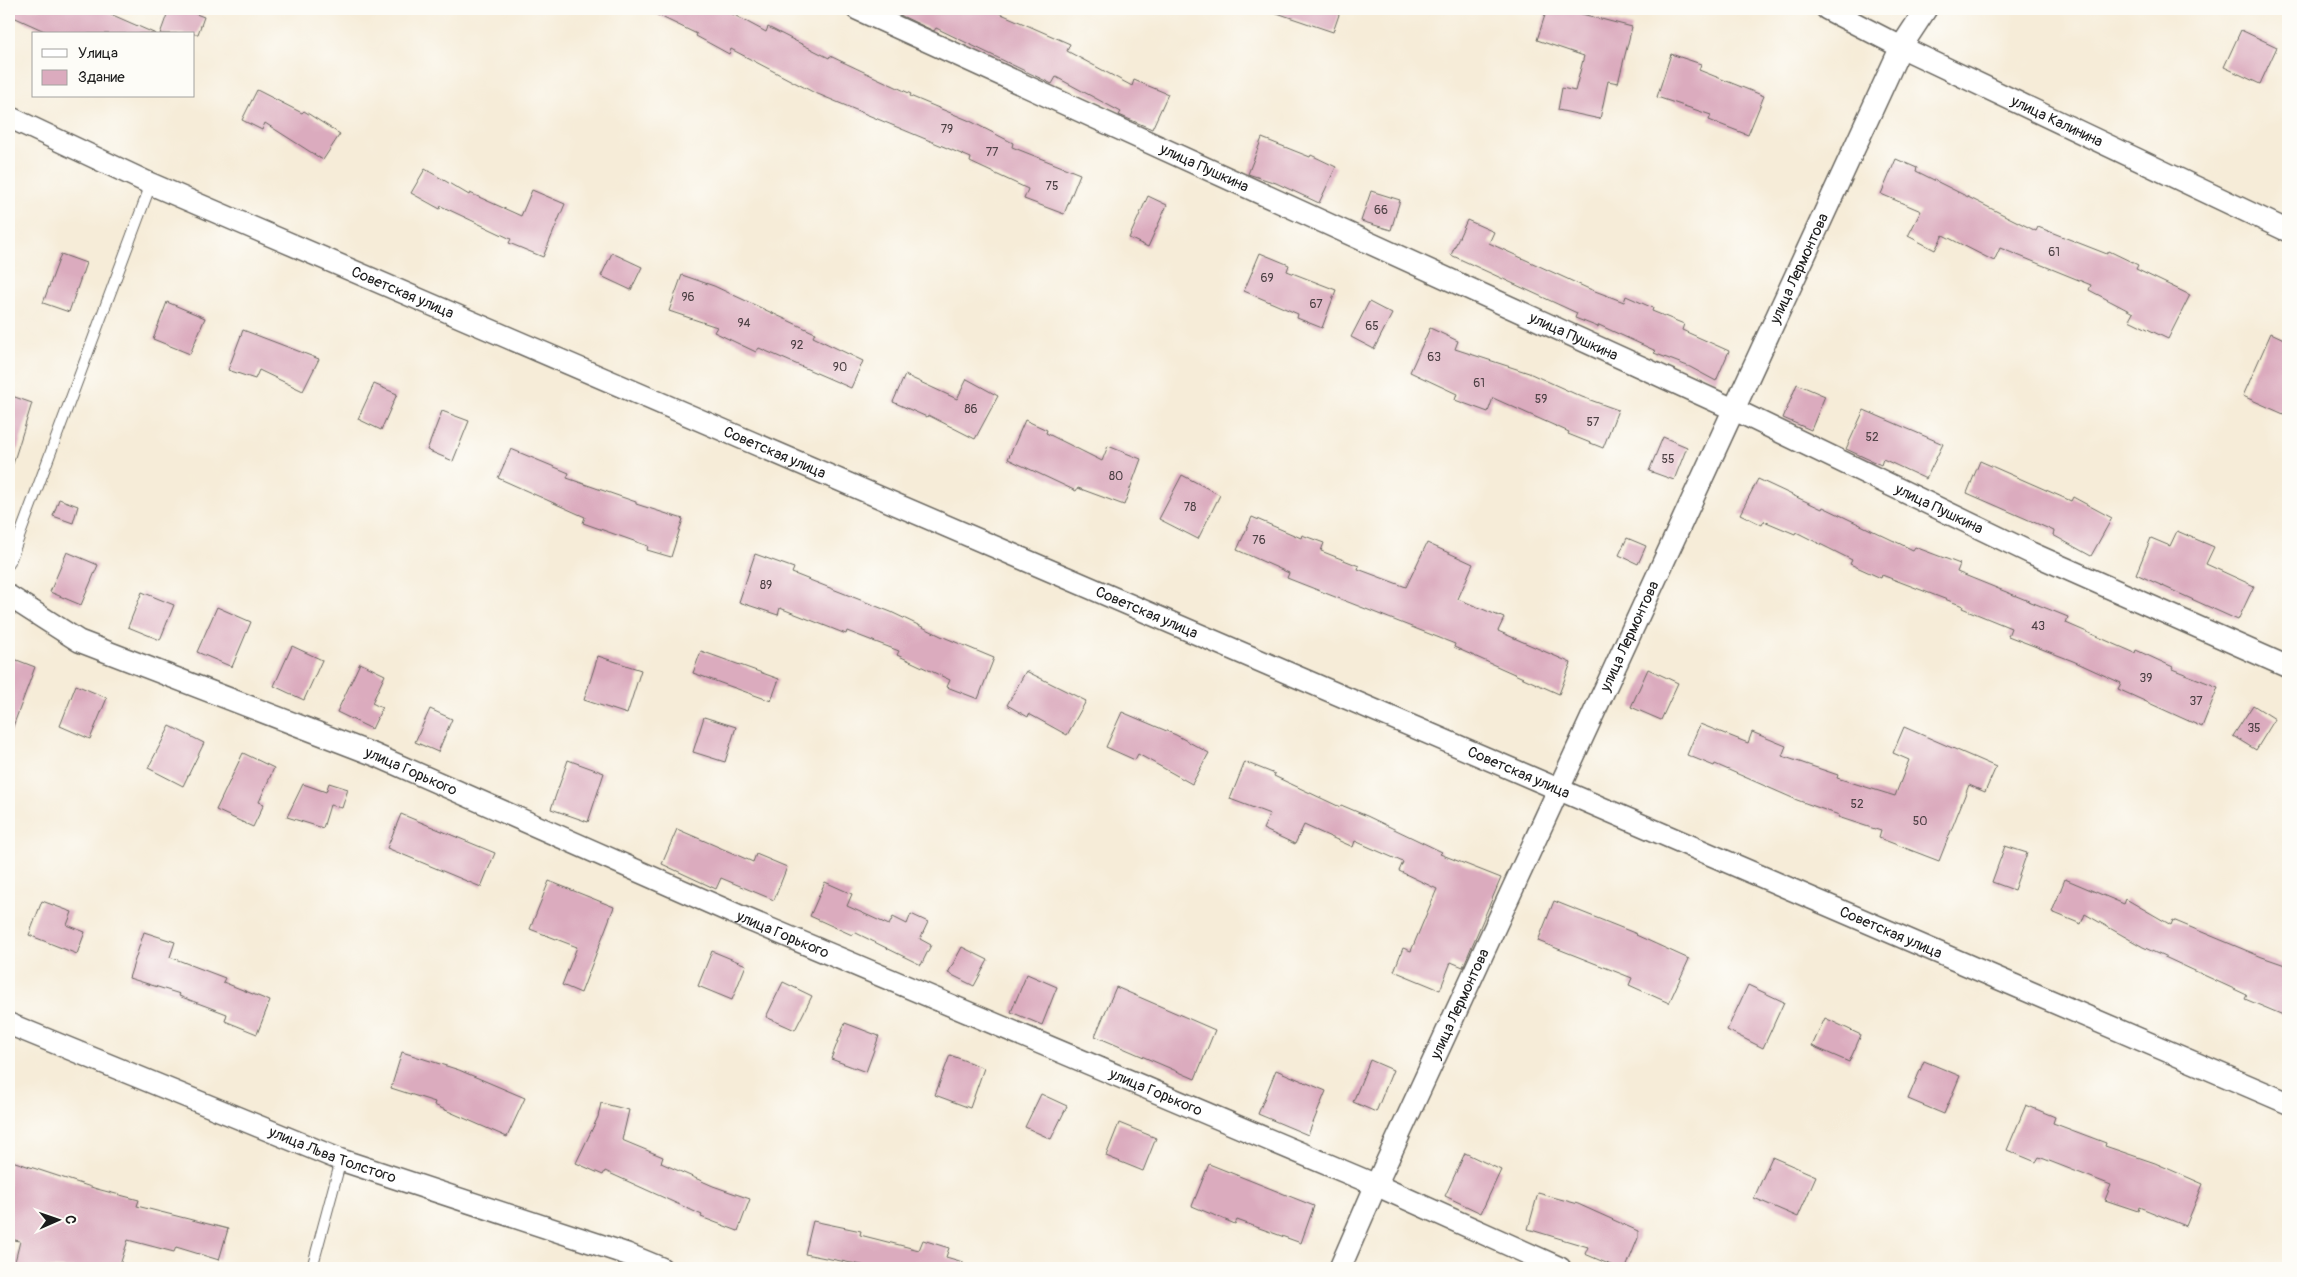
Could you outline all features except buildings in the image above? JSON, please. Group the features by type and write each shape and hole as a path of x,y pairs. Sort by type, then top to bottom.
{"street":[{"name":"улица Пушкина","path":"857,9 1733,409 2023,548 2288,667"},
{"name":"улица Калинина","path":"1827,9 1901,47 2288,231"},
{"name":"улица Лермонтова","path":"1340,1268 1376,1185 1558,788 1901,47 1926,9"},
{"name":"Советская улица","path":"9,117 151,184 2288,1103"},
{"name":"улица Горького","path":"9,596 79,641 375,755 742,917 1376,1185 1560,1268"},
{"name":"улица Льва Толстого","path":"9,1024 341,1160 618,1251 661,1268"}],"lane":[{"path":"9,564 151,184"},
{"path":"312,1268 341,1160"}]}
